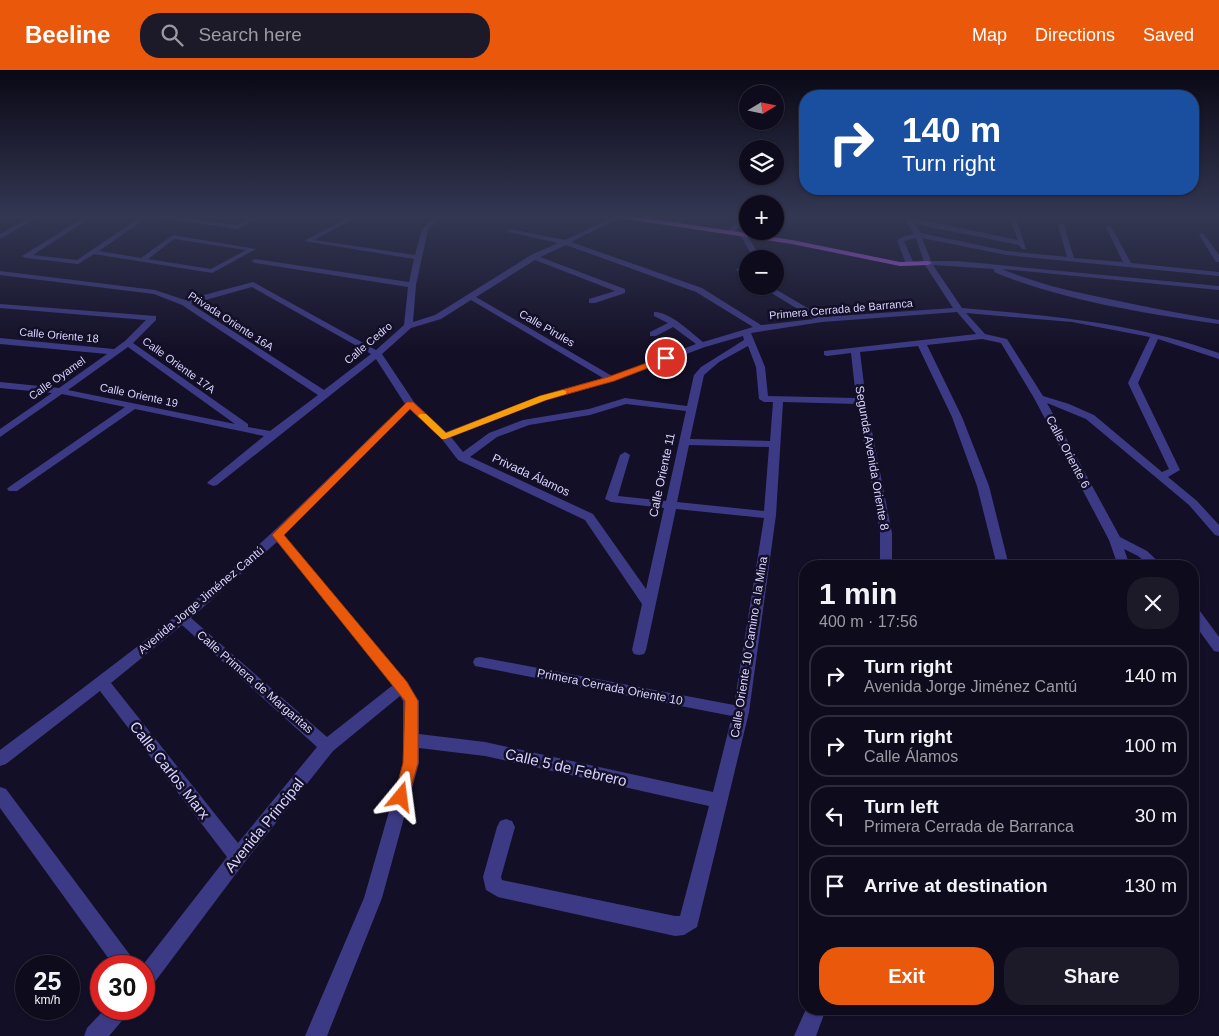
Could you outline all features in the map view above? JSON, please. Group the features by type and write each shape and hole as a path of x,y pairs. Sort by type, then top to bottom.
{"main road":[{"path":"894,261 910,264 928,263"}],"street":[{"path":"149,261 212,271 230,261"},
{"path":"256,261 412,285"},
{"path":"408,326 412,285 418,261"},
{"name":"Calle Cedro","path":"213,483 272,434 377,354 408,326 438,317 528,261"},
{"path":"545,261 622,291 592,301"},
{"path":"618,261 699,290 760,328"},
{"path":"1083,261 1219,274"},
{"path":"1126,261 1128,265"},
{"path":"928,263 988,266 1219,288"},
{"path":"928,263 957,310 982,336"},
{"path":"988,266 1025,282 1056,291 1181,317 1219,322"},
{"name":"Privada Oriente 16A","path":"0,273 155,292 186,303 323,394"},
{"path":"186,303 254,284 377,354 410,404 445,436 462,458 493,435 527,422 590,412 625,401 690,409"},
{"path":"779,295 822,320"},
{"name":"Calle Pirules","path":"471,297 611,379"},
{"name":"Calle Oriente 17A","path":"0,306 154,318 128,342 247,429"},
{"name":"Primera Cerrada de Barranca","path":"445,436 543,398 611,379 702,345 748,336 760,328 822,320 957,310 1072,320 1130,330 1180,342 1219,356"},
{"path":"656,314 674,323 702,345"},
{"path":"653,334 674,323"},
{"path":"748,336 758,356 763,372 764,399 861,401"},
{"name":"Calle Oriente 11","path":"639,650 690,409 699,375 706,365 739,349 748,336"},
{"path":"827,353 982,336"},
{"name":"Calle Oriente 6","path":"982,336 994,337 1004,341 1039,398 1115,540 1122,560"},
{"path":"1155,336 1133,384 1175,470 1162,476"},
{"name":"Calle Oriente 18","path":"0,341 116,352"},
{"name":"Calle Oyamel","path":"2,432 61,392 128,342"},
{"path":"921,342 957,417 984,486 1002,560"},
{"name":"Segunda Avenida Oriente 8","path":"855,350 861,401 886,533 886,560"},
{"name":"Calle Oriente 19","path":"0,385 61,392 272,434"},
{"path":"1039,398 1066,406 1090,417 1193,503 1219,532"},
{"name":"Calle Oriente 10 Camino a la Mina","path":"506,827 492,877 493,884 498,888 675,926 684,925 690,920 741,712 770,515 778,400"},
{"name":"Avenida Jorge Jiménez Cantú","path":"0,759 183,618 278,535 410,404"},
{"path":"13,489 132,407"},
{"path":"683,442 775,444"},
{"path":"625,456 611,498 670,506 770,515"},
{"name":"Privada Álamos","path":"462,458 589,517 649,604"},
{"path":"278,535 402,686 412,701 411,763 373,898 316,1036"},
{"path":"1115,540 1130,546 1151,560"},
{"name":"Calle Primera de Margaritas","path":"183,618 327,746"},
{"path":"1199,619 1219,646"},
{"name":"Primera Cerrada Oriente 10","path":"480,662 741,712"},
{"name":"Calle Carlos Marx","path":"102,682 238,856"},
{"name":"Avenida Principal","path":"155,965 238,856 327,746 402,686"},
{"name":"Calle 5 de Febrero","path":"411,740 485,749 719,801"},
{"path":"0,794 118,955"},
{"path":"805,1036 814,1015"},
{"path":"95,1036 109,1020"}],"slow traffic":[{"path":"423,416 445,436 543,398 563,393"}],"route":[{"path":"401,797 411,763 412,701 402,686 278,535 410,404 445,436 543,398 611,379 666,358"}]}
